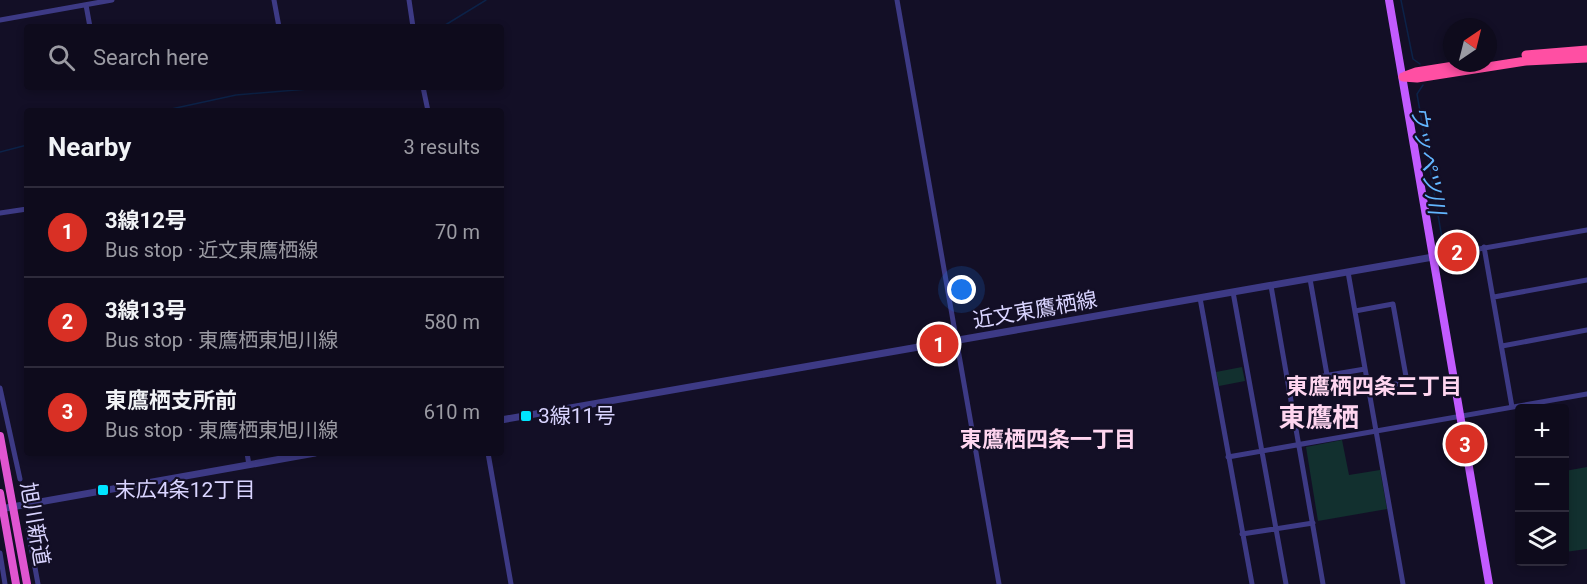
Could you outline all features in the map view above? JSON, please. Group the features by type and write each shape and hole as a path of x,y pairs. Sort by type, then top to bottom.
{"highway":[{"path":"1497,60 1587,50"},
{"path":"1403,77 1417,78 1526,61 1587,58"},
{"path":"1403,77 1416,72 1443,68"},
{"name":"旭川新道","path":"0,436 27,584"},
{"name":"旭川新道","path":"0,493 16,584"}],"main road":[{"path":"1389,0 1490,584"}],"street":[{"path":"0,20 112,0"},
{"path":"274,0 278,24"},
{"path":"409,0 413,24"},
{"path":"897,0 999,584"},
{"path":"86,4 89,24"},
{"path":"424,90 427,108"},
{"path":"0,213 24,209"},
{"path":"1433,257 1587,230"},
{"path":"1484,247 1512,407"},
{"name":"近文東鷹栖線","path":"504,419 1433,257"},
{"path":"1348,272 1403,584"},
{"path":"1310,279 1327,375"},
{"path":"1494,297 1587,280"},
{"path":"1271,286 1323,584"},
{"path":"1233,292 1286,584"},
{"path":"1200,298 1252,584"},
{"path":"1355,311 1393,304 1407,382 1369,389"},
{"path":"1502,346 1587,330"},
{"path":"1288,382 1365,369"},
{"path":"0,388 20,479"},
{"path":"1228,457 1587,394"},
{"path":"248,456 249,465"},
{"path":"2,509 298,456"},
{"path":"489,456 511,584"},
{"path":"1242,534 1312,523"},
{"path":"28,530 38,584"},
{"path":"0,553 5,584"},
{"path":"22,556 32,555"},
{"path":"2,566 13,564"}],"green space":[{"path":"1242,367 1245,381 1219,386 1216,372"},
{"path":"1342,440 1349,475 1380,470 1387,509 1318,521 1306,447"},
{"path":"1587,467 1587,549 1569,551 1569,512 1569,470"}],"waterway":[{"name":"ウッペツ川","path":"447,24 486,0"},
{"name":"ウッペツ川","path":"1401,0 1413,59 1420,64"},
{"name":"ウッペツ川","path":"1423,85 1417,94 1442,238"},
{"name":"ウッペツ川","path":"176,108 236,95 296,90"},
{"name":"ウッペツ川","path":"0,152 24,146"}],"place":[{"name":"3線13号","path":"1457,252"},
{"name":"3線12号","path":"939,344"},
{"name":"3線11号","path":"526,416"},
{"name":"東鷹栖支所前","path":"1465,444"},
{"name":"末広4条12丁目","path":"103,490"}],"district":[{"name":"東鷹栖四条三丁目","path":"1374,386"},
{"name":"東鷹栖","path":"1319,418"},
{"name":"東鷹栖四条一丁目","path":"1048,439"}]}
